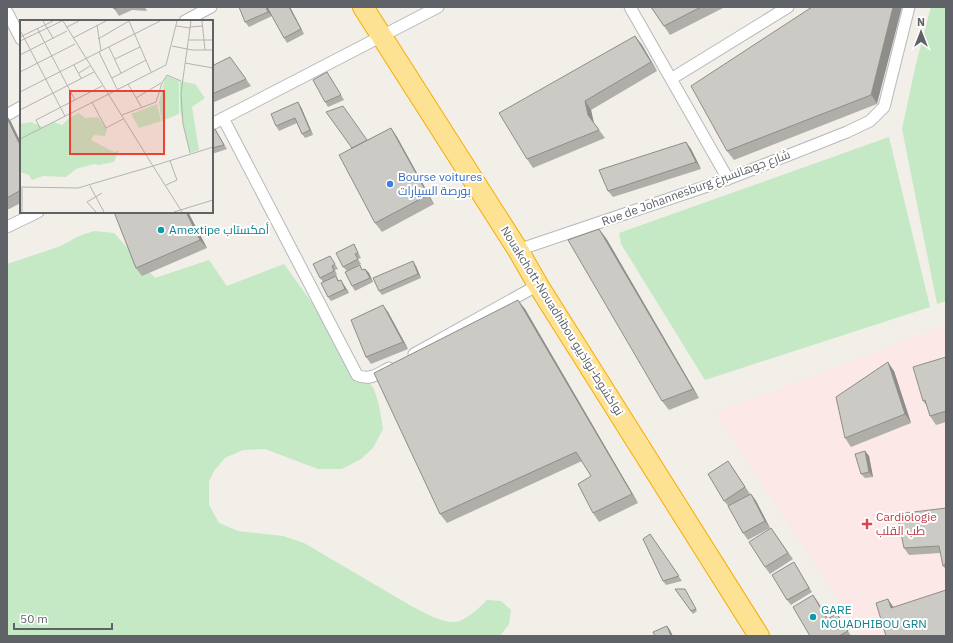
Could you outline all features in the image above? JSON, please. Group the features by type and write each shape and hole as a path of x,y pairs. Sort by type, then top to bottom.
{"highway":[{"name":"Nouakchott-Nouadhibou نواكشوط-نواذيبو","path":"363,7 383,36 518,250 538,285 759,636"}],"street":[{"path":"186,20 211,7"},
{"path":"213,123 438,7"},
{"path":"630,7 728,179"},
{"path":"671,79 788,7"},
{"name":"Rue de Johannesburg شارع جوهانسبرغ","path":"518,250 728,179 847,132 870,121 884,107 909,7"},
{"path":"7,12 20,37"},
{"path":"7,115 20,108"},
{"path":"223,118 357,375 363,378 370,377 402,361 538,285"},
{"path":"7,227 36,213"}],"shaded area":[{"name":"Cardiologie طب القلب","path":"946,325 946,636 862,636 715,413"}],"green space":[{"path":"931,7 946,7 946,301 937,304 902,129 916,64"},
{"path":"889,137 930,307 705,380 621,244 619,233"},
{"path":"94,231 114,233 155,278 209,260 227,286 284,264 374,389 379,405 383,429 373,448 361,459 342,469 318,469 265,449 243,450 225,458 214,471 209,481 209,505 219,523 238,531 283,536 304,543 413,607 448,622 457,622 466,618 487,600 501,601 511,610 509,624 500,636 7,636 7,264 61,246 79,236"}],"building":[{"path":"239,7 266,7 268,12 245,22"},
{"path":"267,7 289,7 301,29 284,38"},
{"path":"651,7 701,7 664,26"},
{"path":"812,7 893,7 871,95 727,151 691,86"},
{"path":"635,36 651,62 585,101 588,115 599,130 527,159 499,113"},
{"path":"230,57 246,79 213,94 213,66"},
{"path":"327,72 341,95 325,102 313,80"},
{"path":"298,102 310,130 302,134 295,118 276,126 271,114"},
{"path":"343,106 367,140 352,148 326,112"},
{"path":"7,118 20,145 20,191 7,198"},
{"name":"Bourse voitures بورصة السيارات","path":"391,128 428,195 375,223 339,155"},
{"path":"215,129 224,145 213,148 213,130"},
{"path":"686,142 696,162 608,191 599,170"},
{"name":"Amextipe أمكستاب","path":"114,213 186,213 200,240 136,268"},
{"path":"599,229 693,389 662,401 568,240"},
{"path":"354,244 358,253 355,254 358,259 343,267 336,253"},
{"path":"330,256 335,264 332,266 334,271 320,278 313,264"},
{"path":"413,261 418,274 379,291 373,278"},
{"path":"360,265 362,270 365,269 370,278 352,286 345,272"},
{"path":"336,276 338,281 341,280 345,289 328,297 321,283"},
{"path":"518,300 632,494 593,513 578,484 591,476 576,452 440,514 374,373"},
{"path":"383,305 403,342 366,357 351,320"},
{"path":"946,357 946,411 930,416 925,400 923,401 913,367"},
{"path":"888,362 905,414 845,438 836,397"},
{"path":"865,451 869,472 861,474 855,454"},
{"path":"728,461 745,487 724,501 708,474"},
{"path":"751,494 765,521 743,533 728,506"},
{"path":"946,508 946,563 943,566 939,546 904,548 897,514"},
{"path":"771,528 788,553 765,567 749,542"},
{"path":"650,534 679,576 663,581 643,539"},
{"path":"794,562 809,588 787,600 772,575"},
{"path":"675,589 685,589 696,609 691,611"},
{"path":"946,590 946,636 886,636 876,603 888,599 891,608"},
{"name":"GARE NOUADHIBOU GRN","path":"813,595 827,619 837,614 848,631 839,636 810,636 793,607"},
{"path":"667,626 671,636 655,636 653,632"}],"place":[{"name":"Bourse voitures بورصة السيارات","path":"390,184"},
{"name":"Amextipe أمكستاب","path":"161,230"},
{"name":"Cardiologie طب القلب","path":"867,524"},
{"name":"GARE NOUADHIBOU GRN","path":"813,617"}]}
